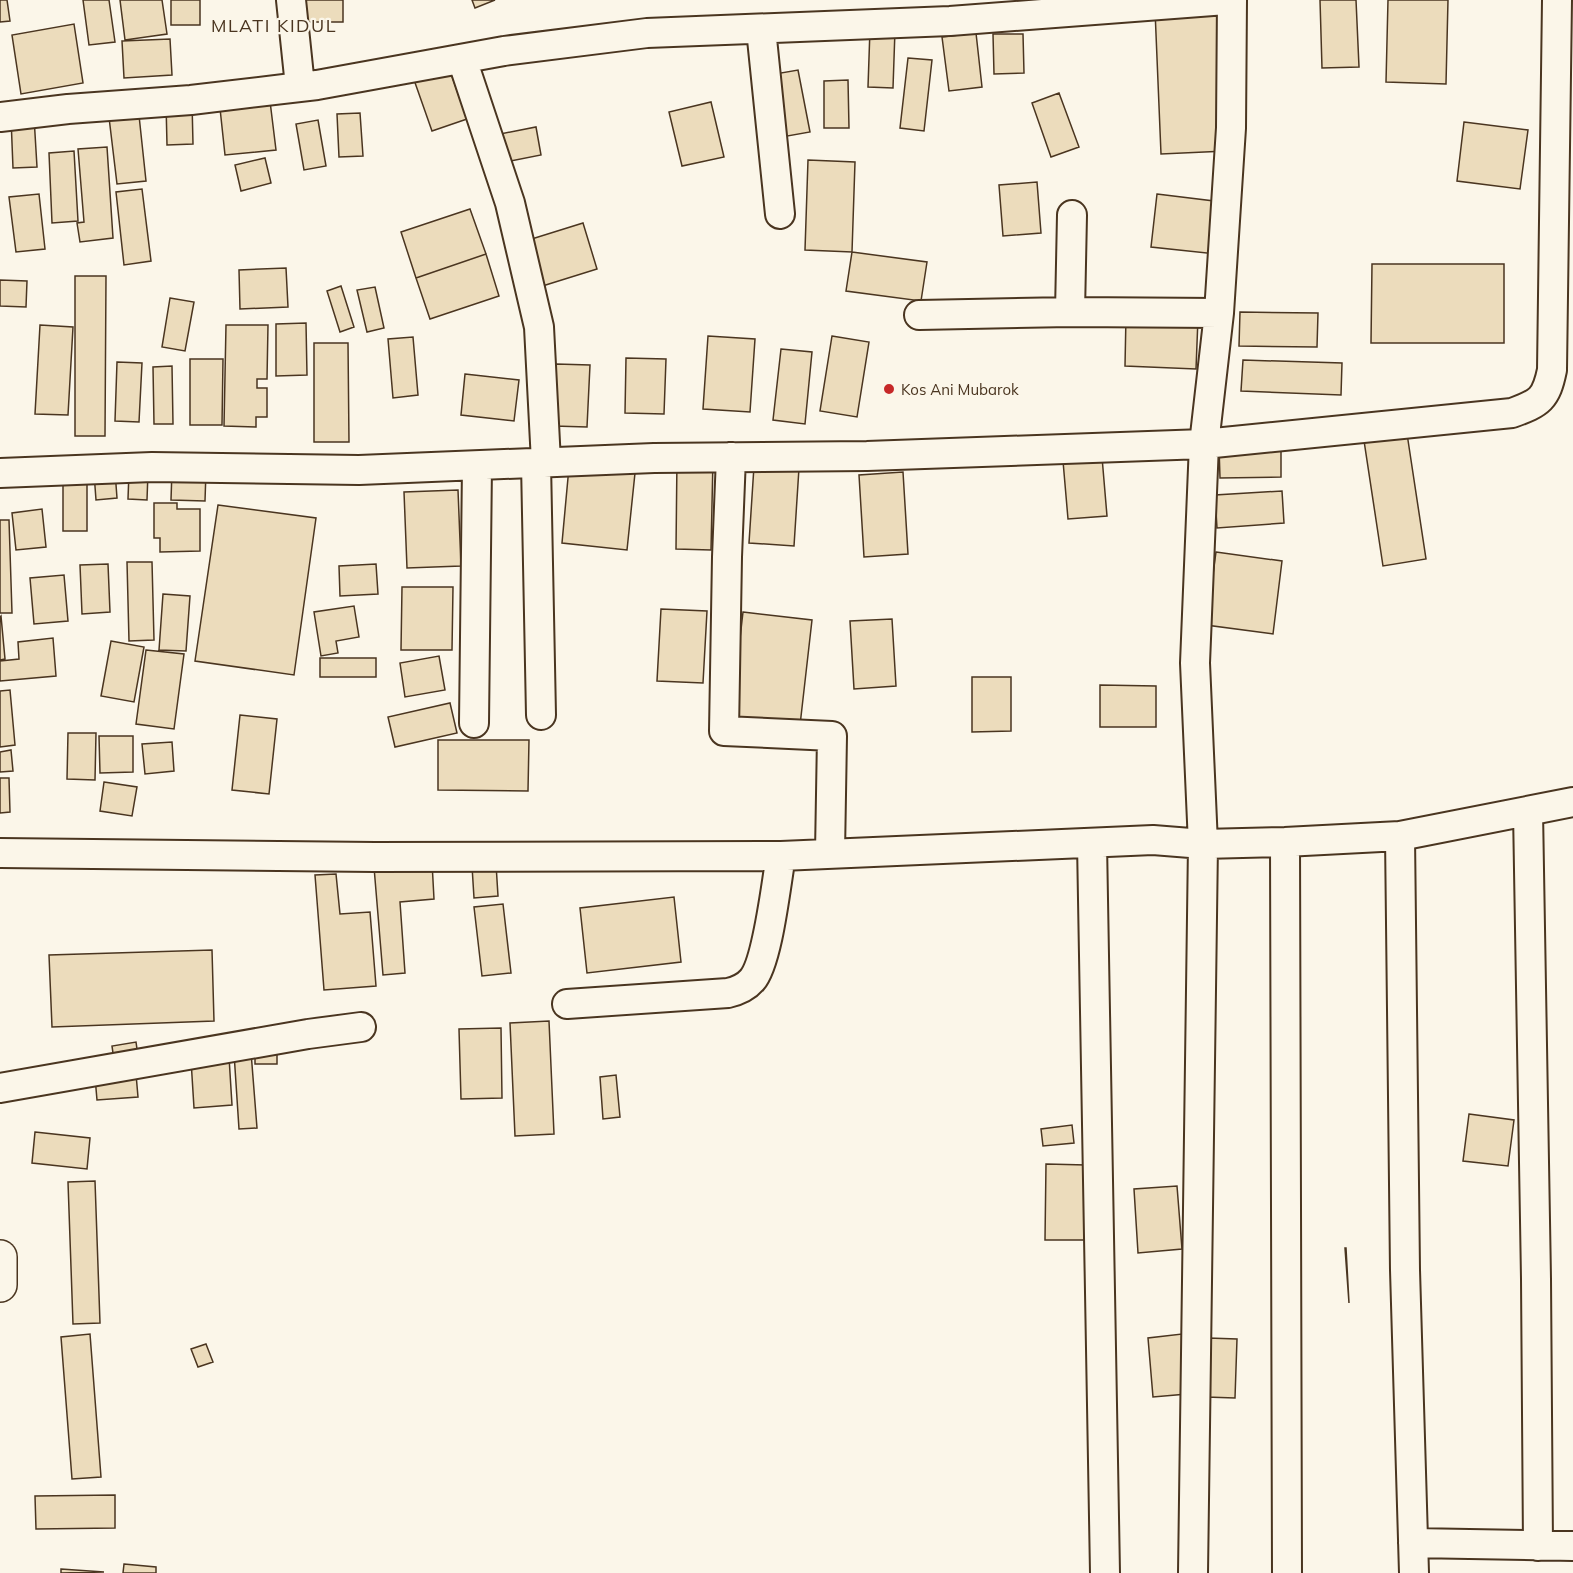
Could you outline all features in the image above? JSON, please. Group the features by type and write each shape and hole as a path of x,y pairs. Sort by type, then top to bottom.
{"street":[{"path":"291,0 300,86"},
{"path":"0,117 68,109 191,100 300,86 504,51 635,35 950,21 1161,3 1226,0"},
{"path":"1193,1573 1203,844 1195,663 1204,444 1219,314 1231,128 1232,0"},
{"path":"0,473 152,467 359,470 541,462 867,456 1204,444 1512,413 1533,405 1544,396 1552,370 1557,0"},
{"path":"761,29 780,214"},
{"path":"462,59 510,203 539,327 542,715"},
{"path":"1070,312 1072,214"},
{"path":"919,315 1070,312 1219,314"},
{"path":"731,457 726,557 724,731 832,736 830,853"},
{"path":"474,723 477,466"},
{"path":"0,853 375,857 781,856 1154,840 1203,844 1285,842 1400,836 1573,802"},
{"path":"1528,811 1538,1546"},
{"path":"1400,836 1405,1270 1414,1573"},
{"path":"1285,842 1287,1573"},
{"path":"1092,843 1105,1573"},
{"path":"567,1004 728,993 748,984 763,962 781,856"},
{"path":"0,1088 308,1034 361,1027"},
{"path":"0,1257 0,1285"},
{"path":"1413,1543 1573,1546"}],"building":[{"path":"0,0 7,0 10,21 0,22"},
{"path":"83,0 109,0 115,42 89,45"},
{"path":"120,0 162,0 167,34 125,40"},
{"path":"171,0 200,0 200,25 171,25"},
{"path":"304,0 343,0 343,22 304,22"},
{"path":"472,0 495,0 475,8"},
{"path":"1320,0 1356,0 1359,67 1322,68"},
{"path":"1388,0 1448,0 1446,84 1386,82"},
{"path":"1221,7 1226,151 1161,154 1155,10"},
{"path":"74,24 83,83 21,94 12,35"},
{"path":"870,29 895,30 893,88 868,87"},
{"path":"976,33 982,87 949,91 942,37"},
{"path":"993,34 1023,34 1024,73 994,74"},
{"path":"170,39 172,75 124,78 122,41"},
{"path":"908,58 932,60 924,131 900,128"},
{"path":"448,65 467,119 432,131 413,77"},
{"path":"798,70 810,132 782,137 769,75"},
{"path":"848,80 849,128 824,128 824,81"},
{"path":"269,93 276,150 225,155 219,99"},
{"path":"1059,93 1079,147 1051,157 1032,103"},
{"path":"192,102 193,144 167,145 166,103"},
{"path":"711,102 724,157 682,166 669,112"},
{"path":"138,106 146,181 117,184 108,109"},
{"path":"360,113 363,156 339,157 337,114"},
{"path":"34,117 37,167 13,168 11,118"},
{"path":"318,120 326,166 304,170 296,124"},
{"path":"1464,122 1528,130 1520,189 1457,181"},
{"path":"536,127 541,155 501,163 495,135"},
{"path":"107,147 113,238 80,242 77,223 84,222 78,149"},
{"path":"74,151 78,221 52,223 49,153"},
{"path":"265,158 271,183 241,191 235,165"},
{"path":"808,160 855,162 852,252 805,250"},
{"path":"1037,182 1041,233 1003,236 999,185"},
{"path":"142,189 151,261 124,265 116,192"},
{"path":"39,194 45,249 16,252 9,197"},
{"path":"1157,194 1222,202 1216,254 1151,247"},
{"path":"470,209 486,254 416,278 401,232"},
{"path":"583,223 597,269 536,288 522,242"},
{"path":"852,252 927,262 921,301 846,291"},
{"path":"486,254 499,296 430,319 416,278"},
{"path":"1372,264 1504,264 1504,343 1371,343"},
{"path":"286,268 288,307 240,309 239,270"},
{"path":"75,276 106,276 105,436 75,436"},
{"path":"0,280 27,281 26,307 0,306"},
{"path":"341,286 354,327 340,332 327,291"},
{"path":"375,287 384,328 367,332 357,290"},
{"path":"170,298 194,302 185,351 162,347"},
{"path":"1240,312 1318,313 1317,347 1239,346"},
{"path":"1126,316 1198,318 1196,369 1125,366"},
{"path":"306,323 307,375 276,376 276,324"},
{"path":"40,325 73,327 68,415 35,414"},
{"path":"226,325 268,325 267,379 257,379 257,388 267,388 267,417 256,417 256,427 224,426"},
{"path":"708,336 755,339 750,412 703,409"},
{"path":"832,336 869,342 857,417 820,411"},
{"path":"413,337 418,395 393,398 388,339"},
{"path":"314,343 348,343 349,442 314,442"},
{"path":"781,349 812,352 805,424 773,420"},
{"path":"626,358 666,359 664,414 625,413"},
{"path":"190,359 223,359 222,425 190,425"},
{"path":"1243,360 1342,363 1341,395 1241,391"},
{"path":"117,362 142,363 139,422 115,421"},
{"path":"556,364 590,365 587,427 554,426"},
{"path":"172,366 173,424 154,424 153,367"},
{"path":"465,374 519,380 514,421 461,415"},
{"path":"1406,427 1426,559 1383,566 1363,434"},
{"path":"1219,447 1281,447 1281,477 1220,478"},
{"path":"1102,457 1107,516 1068,519 1063,461"},
{"path":"677,458 713,459 711,550 676,549"},
{"path":"754,466 799,468 794,546 749,543"},
{"path":"569,467 635,473 627,550 562,543"},
{"path":"172,470 206,471 205,501 171,500"},
{"path":"115,471 117,498 96,500 94,473"},
{"path":"129,472 148,472 147,500 128,499"},
{"path":"903,472 908,554 864,557 859,475"},
{"path":"63,475 87,475 87,531 63,531"},
{"path":"458,490 461,566 407,568 404,492"},
{"path":"1282,491 1284,523 1217,528 1215,495"},
{"path":"154,503 177,503 177,509 200,509 200,551 160,552 160,538 154,538"},
{"path":"218,505 316,518 294,675 195,661"},
{"path":"42,509 46,547 16,550 12,513"},
{"path":"0,520 9,520 12,613 0,613"},
{"path":"1216,552 1282,561 1273,634 1206,625"},
{"path":"127,562 152,562 154,640 129,641"},
{"path":"108,564 110,612 82,614 80,565"},
{"path":"376,564 378,594 340,596 339,566"},
{"path":"64,575 68,621 34,624 30,578"},
{"path":"402,587 453,587 452,650 401,650"},
{"path":"163,594 190,596 186,651 159,650"},
{"path":"354,606 359,637 336,641 338,653 321,656 314,612"},
{"path":"661,609 707,611 703,683 657,681"},
{"path":"743,612 812,620 799,734 730,726"},
{"path":"0,617 5,659 0,660"},
{"path":"892,619 896,686 854,689 850,621"},
{"path":"53,638 56,676 0,681 0,661 19,659 18,642"},
{"path":"111,641 144,647 134,702 101,696"},
{"path":"146,650 184,654 174,729 136,724"},
{"path":"439,656 445,690 405,697 400,663"},
{"path":"320,658 376,658 376,677 320,677"},
{"path":"972,677 1011,677 1011,731 972,732"},
{"path":"1100,685 1156,686 1156,727 1100,727"},
{"path":"10,690 15,745 0,747 0,691"},
{"path":"450,703 457,733 395,747 388,717"},
{"path":"240,715 277,719 269,794 232,790"},
{"path":"68,733 96,733 95,780 67,779"},
{"path":"99,736 133,736 133,772 100,773"},
{"path":"438,740 529,740 528,791 438,790"},
{"path":"172,742 174,771 145,774 142,744"},
{"path":"11,750 13,771 0,772 0,752"},
{"path":"0,778 9,778 10,812 0,813"},
{"path":"104,782 137,787 132,816 100,811"},
{"path":"432,862 434,899 400,902 405,973 383,975 374,867"},
{"path":"496,864 498,896 474,898 472,866"},
{"path":"336,874 340,914 370,912 376,986 324,990 315,875"},
{"path":"674,897 681,962 587,973 580,908"},
{"path":"503,904 511,973 482,976 474,907"},
{"path":"212,950 214,1021 52,1027 49,955"},
{"path":"549,1021 554,1134 515,1136 510,1023"},
{"path":"501,1028 502,1098 461,1099 459,1029"},
{"path":"136,1042 138,1056 114,1060 112,1046"},
{"path":"251,1052 257,1128 239,1129 234,1053"},
{"path":"255,1053 277,1053 277,1064 255,1064"},
{"path":"229,1057 232,1105 194,1108 191,1060"},
{"path":"136,1074 138,1097 97,1100 95,1077"},
{"path":"616,1075 620,1117 603,1119 600,1077"},
{"path":"1469,1114 1514,1120 1508,1166 1463,1161"},
{"path":"1072,1125 1074,1143 1043,1146 1041,1129"},
{"path":"35,1132 90,1138 87,1169 32,1163"},
{"path":"1046,1164 1086,1165 1084,1240 1045,1240"},
{"path":"95,1181 100,1323 73,1324 68,1182"},
{"path":"1177,1186 1182,1249 1138,1253 1134,1189"},
{"path":"1345,1248 1346,1248 1349,1303"},
{"path":"90,1334 101,1477 72,1479 61,1337"},
{"path":"1182,1334 1187,1394 1153,1397 1148,1338"},
{"path":"1208,1338 1237,1339 1235,1398 1206,1397"},
{"path":"206,1344 213,1362 198,1367 191,1349"},
{"path":"115,1495 115,1528 36,1529 35,1496"},
{"path":"124,1564 156,1567 156,1573 123,1573"},
{"path":"61,1569 104,1572 61,1573"}],"place":[{"name":"Kos Ani Mubarok","path":"889,389"}],"district":[{"name":"MLATI KIDUL","path":"274,25"}]}
